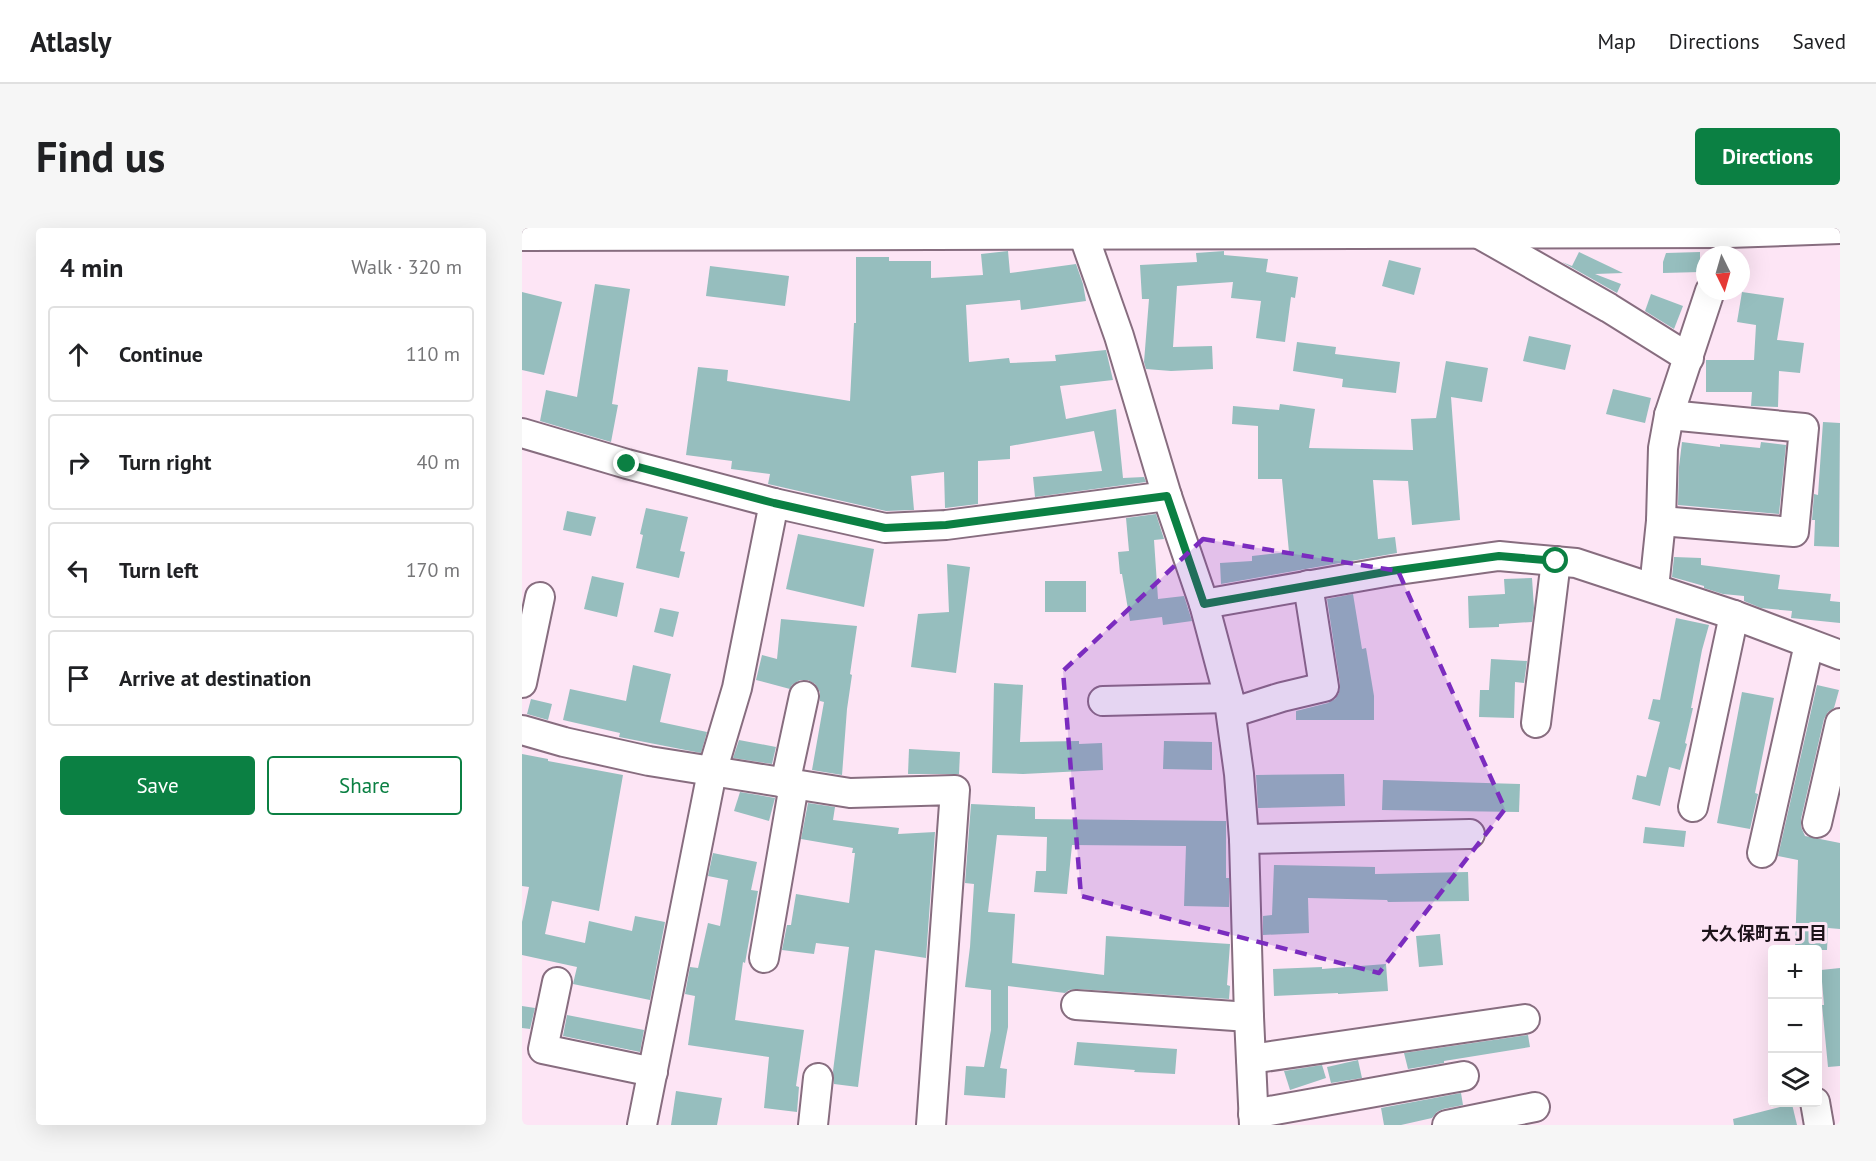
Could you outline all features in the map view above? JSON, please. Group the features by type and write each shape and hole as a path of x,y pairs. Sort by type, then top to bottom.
{"street":[{"path":"522,236 669,232 1541,231 1726,239 1840,229"},
{"path":"1082,231 1119,336 1167,496 1204,604 1230,705 1244,839 1253,1119 1464,1076"},
{"path":"1476,231 1609,308 1689,358"},
{"path":"1654,588 1661,521 1663,448 1669,415 1707,300"},
{"path":"1661,521 1794,532 1804,428 1669,415"},
{"path":"522,433 774,503 885,528 946,525 1167,496"},
{"path":"642,1125 712,772 737,688 774,503"},
{"path":"1204,604 1308,585 1499,556 1576,563 1734,615 1840,655"},
{"path":"1536,723 1556,561"},
{"path":"1103,701 1230,705 1282,697 1324,687 1308,585"},
{"path":"522,683 540,597"},
{"path":"1693,807 1734,615"},
{"path":"1762,853 1809,644"},
{"path":"764,958 804,696"},
{"path":"1817,823 1840,723"},
{"path":"522,730 649,761 850,794 955,790 931,1125"},
{"path":"1244,839 1470,834"},
{"path":"557,982 543,1049 652,1072"},
{"path":"1076,1005 1249,1017"},
{"path":"1251,1059 1525,1019"},
{"path":"813,1125 818,1078"},
{"path":"1447,1125 1535,1107"},
{"path":"1816,1107 1819,1125"}],"highlighted area":[{"path":"1203,539 1398,571 1505,809 1379,973 1081,896 1063,671"}],"building":[{"path":"1008,251 1010,273 1076,264 1086,301 1021,310 1020,300 966,305 969,362 1009,358 1010,363 1056,361 1055,355 1106,350 1113,380 1060,386 1066,419 1116,409 1123,478 1144,477 1146,482 1035,497 1033,477 1102,471 1094,431 1010,446 1010,459 978,461 978,504 945,508 944,472 911,476 914,510 886,511 768,484 770,474 731,469 732,461 686,455 698,367 728,370 727,381 850,401 854,323 856,323 856,257 889,257 889,261 931,261 931,278 983,275 981,254"},
{"path":"1224,251 1224,255 1268,259 1266,272 1298,277 1295,298 1291,297 1285,342 1256,338 1261,301 1231,298 1233,282 1177,286 1173,347 1212,346 1213,369 1171,371 1146,369 1144,362 1149,299 1142,299 1140,265 1197,262 1196,253"},
{"path":"1579,252 1623,273 1595,274 1621,284 1617,293 1562,262 1572,266"},
{"path":"1696,252 1696,272 1663,273 1666,253"},
{"path":"1389,260 1421,268 1414,295 1382,286"},
{"path":"710,266 789,276 785,306 706,296"},
{"path":"595,284 630,289 612,404 618,405 611,442 540,421 546,390 577,397"},
{"path":"522,292 562,302 544,375 522,370"},
{"path":"1750,293 1784,298 1777,340 1804,343 1800,373 1779,371 1778,407 1751,406 1752,392 1706,392 1706,360 1754,360 1756,325 1737,322 1741,300 1750,300"},
{"path":"1651,294 1683,306 1674,329 1645,311"},
{"path":"1529,336 1571,345 1565,370 1523,361"},
{"path":"1297,342 1336,347 1335,354 1400,362 1396,393 1342,387 1343,379 1293,371"},
{"path":"1446,361 1488,368 1482,402 1451,397 1460,520 1412,525 1408,481 1373,480 1378,539 1395,537 1397,553 1221,584 1220,563 1252,561 1252,556 1289,552 1282,479 1258,479 1258,426 1232,424 1233,406 1279,410 1280,404 1315,409 1309,448 1413,450 1411,419 1436,418"},
{"path":"1613,389 1651,398 1645,423 1606,414"},
{"path":"1823,422 1840,423 1839,547 1814,546 1815,520 1812,520 1814,494 1818,495"},
{"path":"1682,442 1720,447 1720,444 1760,448 1761,442 1786,445 1779,514 1678,505"},
{"path":"646,508 688,517 680,551 685,552 679,578 636,568"},
{"path":"567,511 596,517 591,536 563,530"},
{"path":"1156,514 1164,539 1154,540 1158,599 1184,596 1192,621 1163,625 1162,617 1130,621 1118,552 1129,551 1126,518"},
{"path":"798,534 874,549 864,607 786,589"},
{"path":"1674,557 1701,558 1701,565 1780,575 1778,589 1831,594 1830,601 1840,602 1840,623 1791,618 1792,611 1761,608 1744,601 1744,596 1723,594 1672,577"},
{"path":"947,564 970,567 956,673 911,667 918,614 949,612"},
{"path":"592,576 624,583 617,617 584,609"},
{"path":"1532,578 1534,608 1532,622 1499,624 1499,627 1469,628 1468,596 1505,594 1504,579"},
{"path":"1045,581 1086,581 1086,612 1045,612"},
{"path":"1353,594 1362,649 1366,648 1374,696 1374,720 1296,720 1296,711 1328,703 1339,693 1340,684 1327,599"},
{"path":"660,608 679,612 673,637 654,632"},
{"path":"1676,618 1709,625 1702,650 1685,743 1687,744 1680,770 1669,767 1660,806 1632,799 1637,775 1646,777 1660,722 1648,719 1653,699 1660,700"},
{"path":"781,619 857,626 850,674 852,675 842,775 812,770 824,702 820,701 820,692 815,684 808,680 800,680 790,689 756,680 762,655 777,659"},
{"path":"1491,659 1527,661 1524,683 1515,682 1514,718 1479,717 1480,690 1489,690"},
{"path":"633,665 671,674 660,722 707,732 701,753 619,737 620,733 563,720 570,689 626,701"},
{"path":"994,683 1023,685 1020,742 1102,743 1103,770 1023,774 992,773"},
{"path":"1817,685 1839,690 1834,708 1824,719 1801,819 1801,827 1805,836 1840,843 1840,929 1828,928 1827,950 1822,950 1822,945 1795,945 1798,860 1778,856"},
{"path":"1742,692 1774,698 1750,829 1717,823"},
{"path":"531,699 552,704 548,720 527,714"},
{"path":"739,740 776,747 772,764 733,758"},
{"path":"1164,741 1212,742 1212,770 1163,769"},
{"path":"909,749 960,752 959,774 908,774"},
{"path":"522,754 623,775 599,911 552,901 545,934 585,943 589,921 632,931 635,916 665,922 650,1000 573,984 577,967 522,955 522,922 529,887 522,886"},
{"path":"1344,774 1345,806 1258,808 1256,775"},
{"path":"1383,780 1520,784 1519,812 1382,810"},
{"path":"740,792 775,798 769,821 734,811"},
{"path":"808,803 835,807 833,820 899,828 898,834 935,832 926,958 875,950 858,1087 834,1084 833,1071 849,947 816,943 814,954 782,950 787,925 791,925 796,894 849,903 855,853 852,853 853,848 801,839"},
{"path":"971,804 1035,807 1035,819 1226,821 1226,878 1229,878 1229,907 1184,906 1186,846 1072,845 1067,894 1034,892 1036,871 1046,871 1047,837 997,835 988,912 1015,914 1012,963 1104,975 1106,936 1230,944 1227,985 1230,986 1229,999 1077,989 1065,993 1008,986 1008,1027 1000,1068 1007,1069 1005,1098 964,1095 966,1066 984,1067 991,1030 991,990 965,987 974,884 965,883"},
{"path":"1645,827 1686,831 1684,847 1643,843"},
{"path":"713,853 757,862 751,890 758,891 745,963 743,962 735,1020 804,1030 796,1086 799,1087 797,1112 764,1108 769,1057 688,1045 695,996 685,994 690,967 698,968 708,923 720,926 728,880 708,876"},
{"path":"1274,865 1375,867 1375,874 1468,872 1469,901 1388,902 1387,900 1308,898 1309,933 1263,935 1263,916 1272,915"},
{"path":"1440,934 1443,965 1419,967 1416,936"},
{"path":"1386,964 1388,991 1274,996 1273,969 1322,967 1322,969"},
{"path":"1840,968 1840,1066 1828,1067 1822,1005 1824,1005 1822,970"},
{"path":"522,1006 535,1008 530,1029 522,1028"},
{"path":"567,1015 644,1030 640,1052 563,1036"},
{"path":"1528,1035 1530,1047 1408,1069 1404,1053"},
{"path":"1077,1042 1177,1049 1175,1074 1074,1065"},
{"path":"1358,1060 1362,1078 1331,1083 1327,1067"},
{"path":"1322,1065 1326,1078 1290,1090 1284,1071"},
{"path":"676,1091 722,1098 717,1125 671,1125"},
{"path":"1461,1093 1463,1105 1443,1109 1432,1118 1401,1125 1384,1125 1381,1108"},
{"path":"1780,1107 1793,1107 1797,1125 1734,1125 1733,1119"}],"district":[{"name":"大久保町五丁目","path":"1764,933"}],"route":[{"path":"627,464 774,503 885,528 946,525 1167,496 1204,604 1391,571 1499,556 1556,561"}]}
